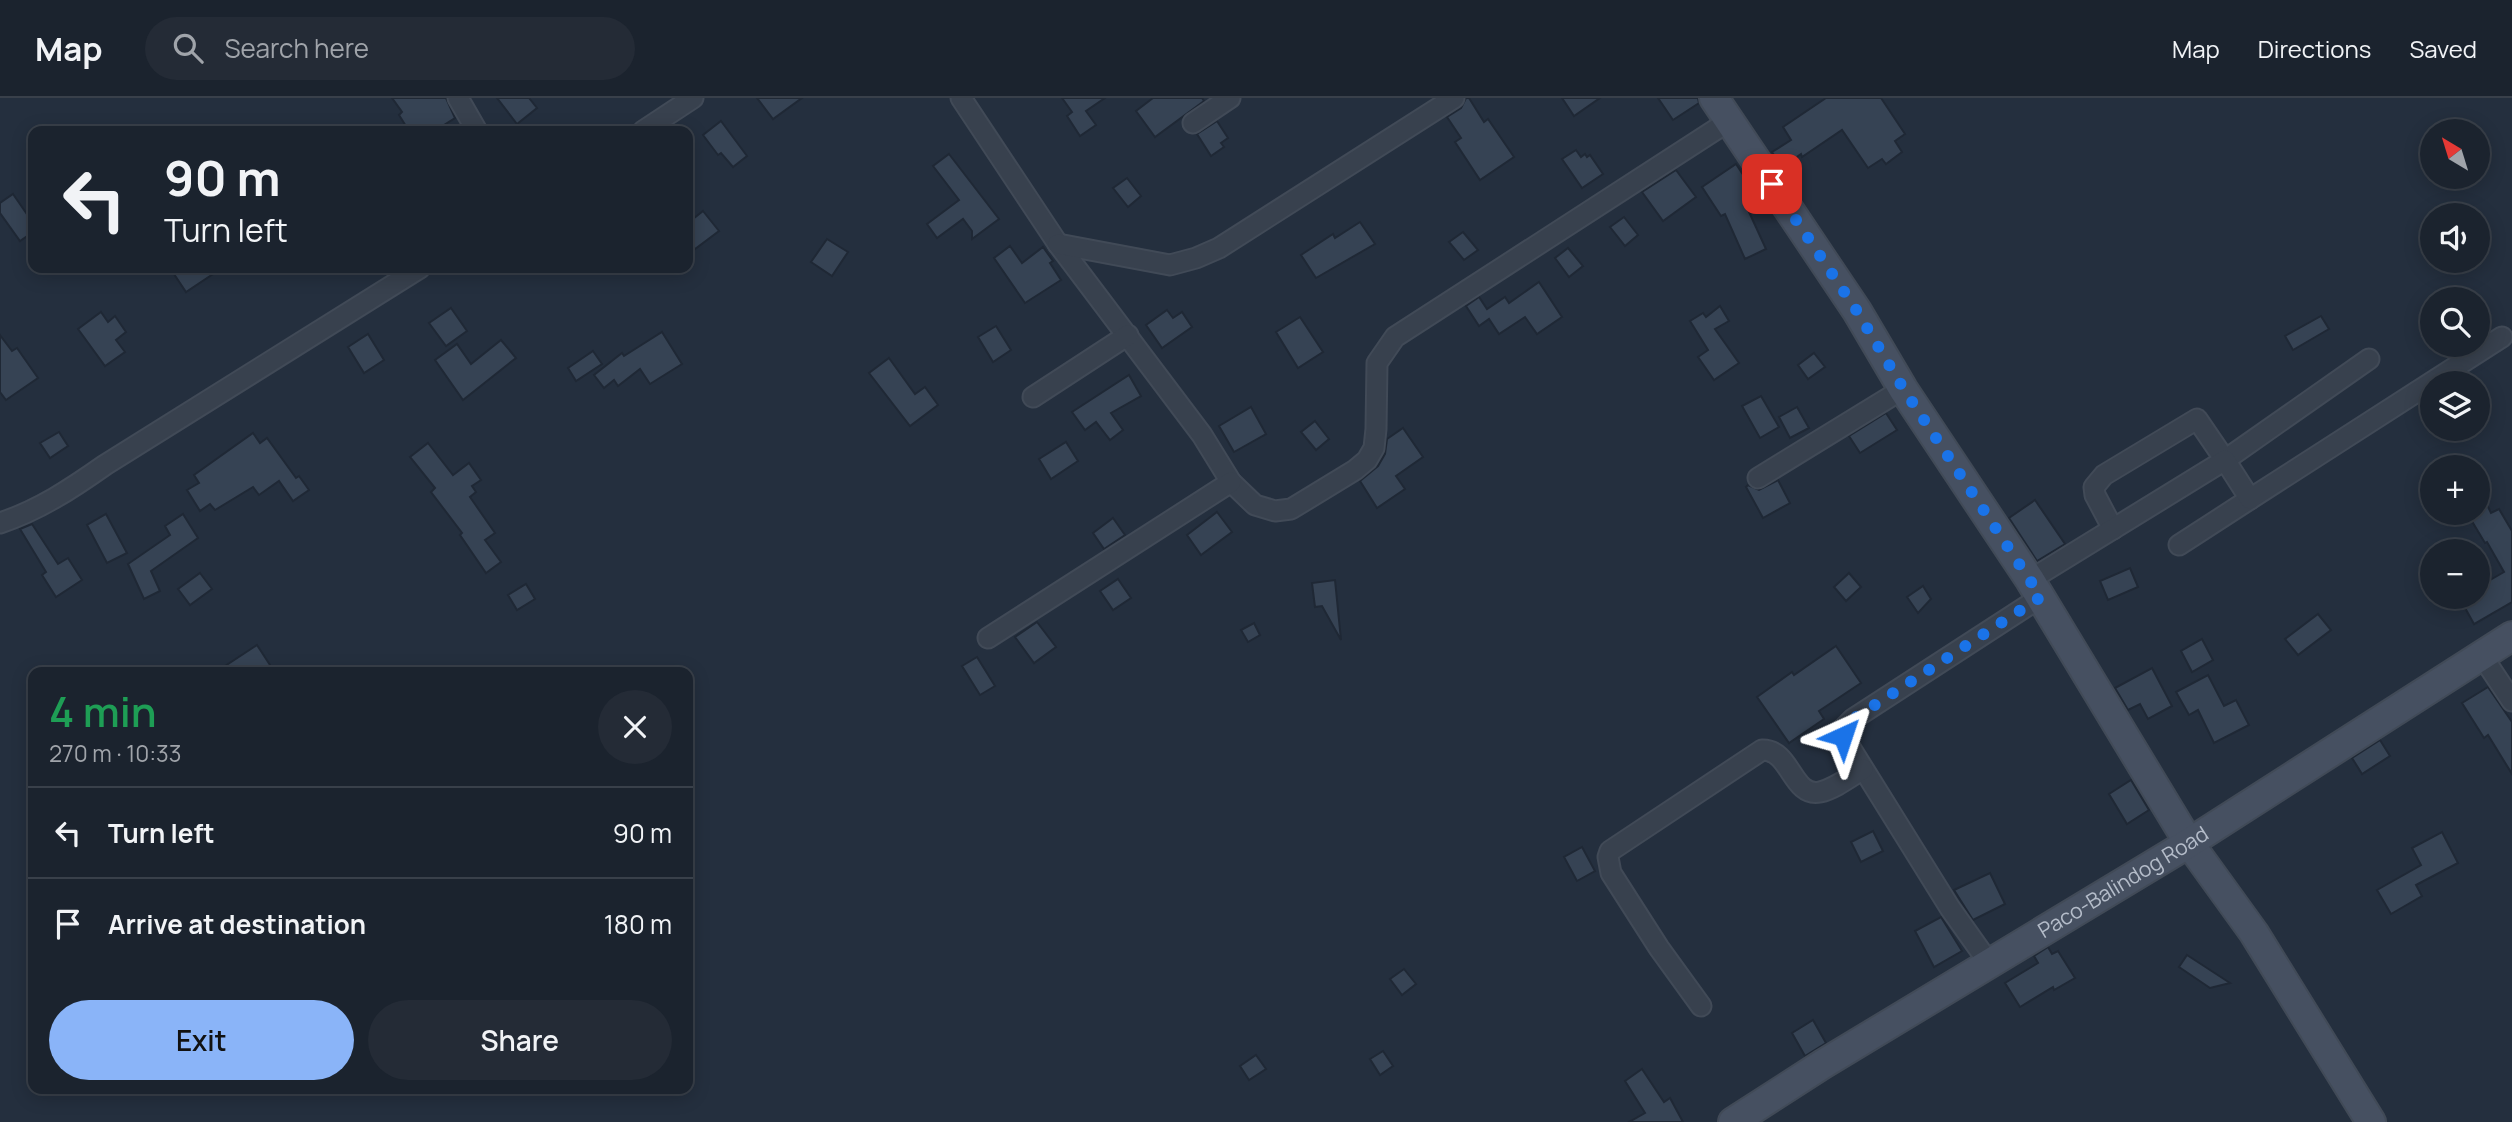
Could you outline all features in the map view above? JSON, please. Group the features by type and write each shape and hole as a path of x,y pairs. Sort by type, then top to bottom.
{"street":[{"path":"458,98 474,126"},
{"path":"651,126 693,98"},
{"path":"961,98 1058,244 1202,435 1231,482 1255,505 1275,511 1284,511 1355,470 1367,460 1374,448 1377,363 1395,337 1722,110 1857,311 1903,388 2036,589 2189,843 2253,933 2371,1122"},
{"path":"1194,123 1230,98"},
{"path":"1058,244 1170,265 1196,258 1219,248 1454,98"},
{"path":"0,523 34,511 64,494 105,465 411,273"},
{"path":"1033,397 1128,335"},
{"path":"2179,545 2502,337"},
{"path":"1989,963 1950,908 1843,736 1845,725 2036,589 2113,529 2225,460 2369,359"},
{"path":"1758,478 1903,388"},
{"path":"2113,529 2095,495 2094,487 2104,475 2197,419 2249,499"},
{"path":"988,638 1231,482"},
{"name":"Paco-Balindog Road","path":"1733,1122 2189,843 2512,636"},
{"path":"2482,656 2512,701"},
{"path":"1701,1006 1659,948 1611,873 1608,856 1610,851 1762,750 1770,750 1780,756 1800,785 1813,793 1822,792 1863,769"}],"building":[{"path":"392,98 446,98 455,118 445,126 406,126 399,115 402,112"},
{"path":"497,98 529,98 537,108 517,124"},
{"path":"757,98 802,98 773,119"},
{"path":"1062,98 1105,98 1086,111 1096,125 1080,136 1067,116 1072,112"},
{"path":"1153,98 1202,98 1204,101 1155,137 1136,111"},
{"path":"1466,98 1469,98 1484,122 1488,119 1514,157 1480,180 1455,142 1461,138 1447,117 1461,108"},
{"path":"1562,98 1600,98 1574,116"},
{"path":"1658,98 1698,98 1699,103 1673,120"},
{"path":"1826,98 1881,98 1905,134 1895,141 1902,152 1886,164 1882,159 1868,168 1842,130 1782,167 1772,152 1791,140 1783,127"},
{"path":"721,121 747,156 733,167 721,153 718,155 703,135"},
{"path":"1217,121 1228,138 1221,143 1224,147 1211,156 1197,134"},
{"path":"1576,150 1581,157 1590,155 1603,174 1582,188 1562,159"},
{"path":"949,154 999,219 972,239 972,231 963,219 937,238 927,224 959,200 933,166"},
{"path":"1736,164 1755,193 1744,201 1766,249 1745,259 1725,214 1721,216 1702,187"},
{"path":"1676,170 1696,197 1663,221 1642,192"},
{"path":"1127,178 1141,196 1128,207 1113,188"},
{"path":"13,194 28,216 28,235 20,241 0,213 0,203"},
{"path":"703,211 719,231 695,249 693,246 693,219"},
{"path":"1624,217 1638,235 1625,246 1610,227"},
{"path":"1360,222 1375,244 1316,278 1301,255 1333,234 1335,238"},
{"path":"1463,232 1478,250 1464,260 1449,242"},
{"path":"827,239 848,252 832,276 811,262"},
{"path":"1010,246 1022,263 1043,247 1061,280 1025,303 994,258"},
{"path":"1568,248 1583,266 1569,277 1555,258"},
{"path":"176,273 214,273 186,292"},
{"path":"1539,282 1562,317 1537,334 1525,317 1499,334 1489,319 1479,326 1466,306 1479,297 1487,309 1505,297 1509,303"},
{"path":"1720,306 1729,321 1715,329 1739,363 1714,380 1698,357 1708,350 1690,321 1703,313 1706,317"},
{"path":"451,308 467,331 446,346 429,323"},
{"path":"1167,310 1173,318 1182,312 1192,327 1162,348 1146,325"},
{"path":"101,312 108,322 115,316 126,332 116,340 125,352 105,366 78,329"},
{"path":"2321,316 2329,329 2293,350 2285,336"},
{"path":"1300,317 1323,352 1298,368 1276,332"},
{"path":"996,326 1011,350 993,362 978,337"},
{"path":"662,332 682,364 650,384 640,369 618,386 614,380 604,388 594,375 622,353 624,356"},
{"path":"368,334 384,360 364,373 348,347"},
{"path":"0,335 12,351 17,348 38,378 6,400 0,392"},
{"path":"501,340 516,358 463,400 435,360 457,344 471,364"},
{"path":"593,351 602,364 576,381 568,368"},
{"path":"1814,353 1825,367 1808,379 1798,365"},
{"path":"889,358 915,394 925,387 938,405 910,426 869,373"},
{"path":"1129,375 1141,396 1111,413 1123,430 1110,440 1096,422 1085,430 1072,412"},
{"path":"1761,396 1779,427 1760,438 1742,406"},
{"path":"1251,407 1266,434 1234,452 1219,426"},
{"path":"1797,407 1809,428 1790,438 1779,417"},
{"path":"1886,413 1897,430 1860,453 1849,436"},
{"path":"1315,421 1329,439 1316,450 1301,432"},
{"path":"1403,428 1423,457 1396,476 1405,489 1377,508 1360,481 1378,466 1385,454 1387,439"},
{"path":"59,432 68,446 50,458 40,443"},
{"path":"253,433 260,443 267,438 296,478 299,476 309,490 293,501 279,481 259,495 253,487 215,510 210,504 200,511 187,490 199,483 194,475"},
{"path":"1066,442 1078,461 1051,479 1039,459"},
{"path":"428,443 453,475 469,463 481,480 472,486 476,492 470,497 495,533 485,540 501,562 486,573 460,535 462,533 431,492 435,488 410,457"},
{"path":"1778,480 1790,503 1763,518 1746,487 1748,485 1759,490"},
{"path":"2035,500 2065,544 2037,561 2009,518"},
{"path":"2499,509 2512,531 2512,602 2474,624 2466,609 2490,609 2490,580 2504,572 2490,547 2490,539 2483,539 2474,525 2490,525 2490,511 2491,513"},
{"path":"1217,512 1232,532 1201,555 1187,535"},
{"path":"106,514 127,553 107,563 87,525"},
{"path":"183,514 198,538 151,571 160,591 144,599 128,564 170,535 165,526"},
{"path":"1113,518 1125,535 1104,549 1093,533"},
{"path":"32,524 58,564 68,558 82,580 56,597 42,575 46,572 20,529"},
{"path":"2130,568 2138,587 2108,600 2100,581"},
{"path":"200,573 212,589 190,605 178,589"},
{"path":"1849,573 1861,587 1846,601 1834,587"},
{"path":"1118,579 1131,598 1113,610 1100,591"},
{"path":"1335,580 1341,640 1322,606 1315,607 1312,583"},
{"path":"526,584 535,599 517,610 508,595"},
{"path":"1923,586 1931,599 1918,613 1907,597"},
{"path":"2318,614 2331,630 2298,655 2285,639"},
{"path":"1037,622 1056,647 1034,663 1015,637"},
{"path":"1254,623 1260,635 1248,642 1241,630"},
{"path":"2202,639 2213,660 2192,672 2181,651"},
{"path":"257,645 270,665 267,667 224,667"},
{"path":"1836,646 1861,683 1819,711 1824,719 1789,743 1757,697"},
{"path":"977,657 995,686 980,695 962,666"},
{"path":"2152,668 2172,706 2148,719 2140,704 2128,710 2115,688"},
{"path":"2208,675 2224,706 2236,700 2249,725 2214,743 2198,710 2189,715 2176,692"},
{"path":"2488,687 2512,722 2512,774 2488,735 2484,738 2462,703"},
{"path":"2380,740 2390,756 2362,774 2352,758"},
{"path":"2131,780 2149,810 2127,824 2109,794"},
{"path":"1873,831 1883,851 1861,862 1851,842"},
{"path":"2442,832 2458,863 2416,885 2422,896 2391,914 2377,890 2421,865 2412,848"},
{"path":"1582,847 1595,871 1577,881 1564,857"},
{"path":"1990,873 2005,904 1973,920 1954,890"},
{"path":"1941,917 1962,951 1934,967 1915,931"},
{"path":"2048,947 2052,954 2058,951 2075,978 2054,990 2053,987 2020,1007 2005,983 2038,963 2034,956"},
{"path":"2187,955 2230,983 2210,988 2179,967"},
{"path":"1404,969 1416,984 1402,995 1390,979"},
{"path":"1813,1020 1826,1043 1805,1056 1792,1033"},
{"path":"1383,1051 1393,1066 1380,1075 1370,1059"},
{"path":"1256,1055 1266,1069 1249,1080 1240,1066"},
{"path":"1642,1069 1664,1102 1670,1098 1683,1122 1629,1122 1645,1113 1625,1081"}],"route":[{"path":"1772,184 2041,597 1853,719 1842,730 1843,736"}]}
